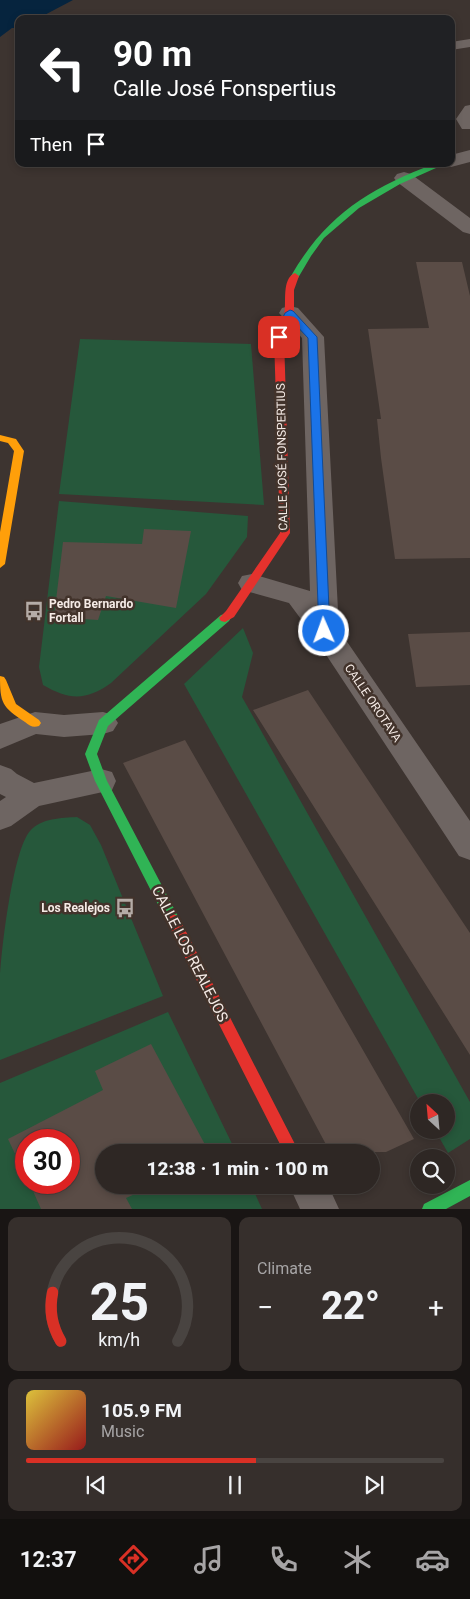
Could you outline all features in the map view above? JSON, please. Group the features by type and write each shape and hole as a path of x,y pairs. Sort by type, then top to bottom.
{"street":[{"path":"455,160 470,156"},
{"name":"CALLE JOSÉ FONSPERTIUS","path":"96,767 103,723 230,614 285,533 279,337 290,313 289,300 292,283 307,255 325,230 350,210 404,178 434,167"},
{"path":"404,178 470,228"},
{"path":"290,313 313,337 324,631"},
{"path":"0,438 12,441 19,451 0,564"},
{"name":"CALLE OROTAVA","path":"252,582 299,596 470,847"},
{"path":"0,680 11,707 35,723"},
{"path":"0,738 4,734 35,723 64,726 103,723"},
{"path":"0,817 31,796 96,767"},
{"name":"CALLE LOS REALEJOS","path":"96,767 288,1144"},
{"path":"0,777 6,783 31,796"},
{"path":"430,1209 470,1188"},
{"path":"312,1194 320,1209"}],"lane":[{"path":"455,45 470,43"},
{"path":"470,109 462,119 467,126 470,125"}],"green space":[{"path":"80,339 251,344 264,505 59,494"},
{"path":"59,501 248,516 247,537 206,594 111,683 93,693 77,696 61,694 43,685 39,667"},
{"path":"243,628 253,653 242,697 470,1102 470,1139 454,1149 446,1149 440,1139 455,1139 455,1094 415,1094 184,684"},
{"path":"77,817 90,825 101,845 163,996 0,1060 1,965 5,925 18,858 30,831 40,823"},
{"path":"168,1012 232,1144 95,1144 95,1194 255,1194 262,1209 0,1209 0,1083"}],"water":[{"path":"0,0 73,0 45,15 15,15 15,28 12,28 0,37"}],"building":[{"path":"416,262 462,262 470,296 470,558 395,559 377,419 381,419 368,329 429,328"},
{"path":"144,529 191,531 176,608 106,596 98,620 54,617 63,542 142,544"},
{"path":"470,632 470,685 416,687 408,634"},
{"path":"308,690 470,933 470,1055 253,710"},
{"path":"185,740 410,1132 410,1139 414,1139 386,1152 380,1152 380,1144 326,1144 123,763"},
{"path":"151,1044 205,1144 95,1144 95,1194 135,1194 126,1198 132,1209 41,1209 34,1194 80,1194 80,1129 27,1129 103,1090 95,1071"},
{"path":"15,1135 15,1154 8,1139"}],"traffic: fast":[{"path":"295,276 307,255 338,220 376,193 433,167"},
{"path":"173,920 101,781 91,754 103,723 225,618"},
{"path":"430,1209 470,1188"}],"traffic: slow":[{"path":"0,438 12,441 19,451 0,564"},
{"path":"0,680 11,707 35,723"}],"traffic: jam":[{"path":"225,618 230,614 285,533 279,337 289,315 290,290 295,276"},
{"path":"173,920 288,1144"}],"place":[{"name":"Pedro Bernardo Fortall","path":"34,611"},
{"name":"Los Realejos","path":"125,908"}],"route":[{"path":"279,337 290,313 313,337 324,631"}]}
